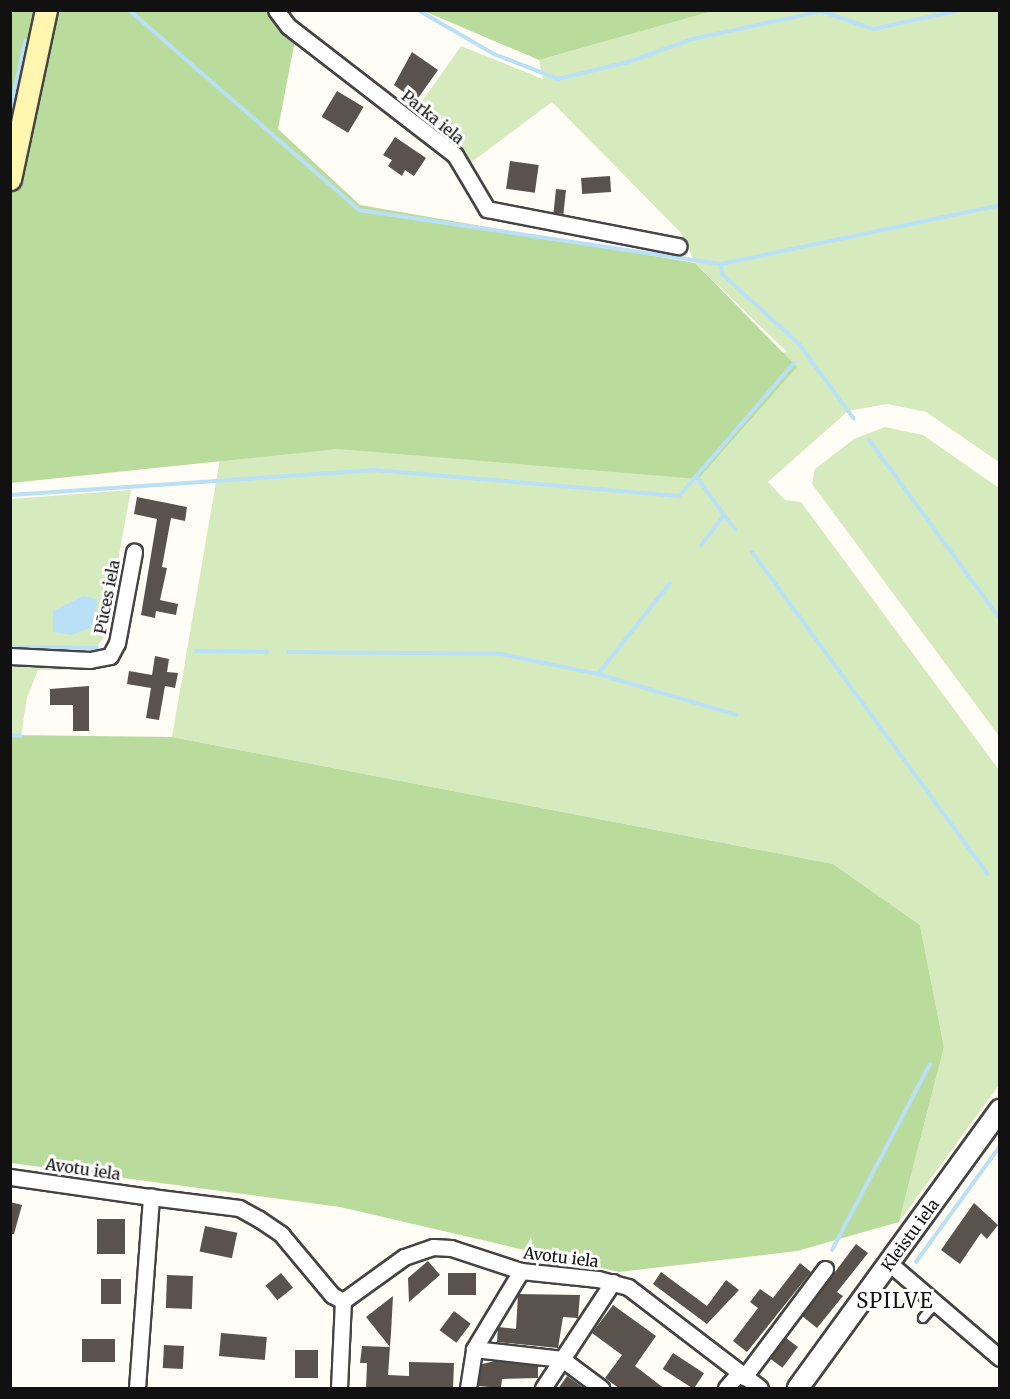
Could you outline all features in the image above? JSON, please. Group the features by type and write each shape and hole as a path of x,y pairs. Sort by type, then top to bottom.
{"main road":[{"path":"10,179 46,10"}],"street":[{"name":"Parka iela","path":"276,10 288,26 455,155 487,209 678,246"},
{"name":"Pūces iela","path":"10,656 90,660 110,656 117,643 134,552"},
{"name":"Kleistu iela","path":"798,1389 999,1110"},
{"name":"Avotu iela","path":"10,1177 239,1208 281,1234 332,1295 343,1301 418,1249 451,1248 521,1271 613,1282 628,1287 759,1389"},
{"path":"137,1389 151,1197"},
{"path":"889,1263 999,1358"},
{"path":"726,1389 741,1375 825,1269"},
{"path":"468,1389 474,1349 521,1271"},
{"path":"543,1389 613,1282"},
{"path":"339,1389 343,1301"},
{"path":"474,1349 562,1359 601,1389"}],"lane":[{"path":"923,1318 936,1303"}],"green space":[{"path":"10,11 268,11 295,40 278,129 360,205 695,263 797,367 698,479 338,449 11,483"},
{"path":"424,11 713,11 539,60"},
{"path":"713,11 999,11 999,462 926,412 887,404 848,411 768,482 785,500 801,502 999,770 999,1085 899,1222 944,1047 920,925 833,864 172,737 220,459 338,449 787,352 695,263 681,233 552,102 469,164 455,144 414,113 461,46 543,79 539,60"},
{"path":"885,427 923,435 999,488 999,736 812,484 815,469 854,439"},
{"path":"131,490 104,637 97,647 74,646 74,670 38,670 27,698 21,736 11,735 11,499"},
{"path":"11,735 172,737 833,864 920,925 944,1047 899,1222 797,1251 619,1272 340,1207 11,1163"}],"water":[{"path":"83,596 97,599 95,626 72,635 53,632 53,611"}],"building":[{"path":"412,52 438,70 416,101 394,85"},
{"path":"337,91 364,107 348,133 322,117"},
{"path":"395,137 426,158 414,176 405,170 402,176 388,166 392,160 383,155"},
{"path":"510,161 539,165 535,193 506,189"},
{"path":"610,176 611,192 582,194 581,178"},
{"path":"556,189 566,190 563,214 553,213"},
{"path":"137,497 187,507 185,521 171,518 162,567 167,568 160,600 178,604 176,615 156,611 155,618 141,615 157,519 134,514"},
{"path":"155,656 169,659 167,672 178,673 175,688 165,686 159,720 146,718 151,688 127,684 129,671 152,675"},
{"path":"89,686 89,731 73,731 73,705 50,705 50,689"},
{"path":"10,1202 22,1205 14,1234 10,1234"},
{"path":"974,1203 998,1225 987,1239 981,1233 960,1264 941,1250"},
{"path":"97,1219 125,1219 125,1254 97,1254"},
{"path":"205,1226 237,1233 232,1258 200,1251"},
{"path":"856,1244 868,1253 837,1292 843,1296 817,1328 802,1316"},
{"path":"428,1261 440,1275 409,1302 408,1278"},
{"path":"800,1263 811,1272 747,1352 733,1341 758,1308 750,1302 760,1289 773,1298"},
{"path":"661,1272 707,1306 726,1280 739,1290 707,1324 653,1284"},
{"path":"281,1273 293,1288 277,1300 265,1286"},
{"path":"448,1273 476,1273 476,1295 448,1295"},
{"path":"167,1275 193,1276 192,1309 166,1308"},
{"path":"101,1279 121,1279 121,1304 101,1304"},
{"path":"518,1294 580,1295 578,1318 563,1317 558,1348 497,1342 498,1327 516,1329"},
{"path":"393,1296 391,1333 390,1347 366,1317"},
{"path":"613,1305 656,1336 635,1366 665,1389 620,1389 605,1378 622,1355 592,1333"},
{"path":"454,1311 471,1324 456,1343 440,1330"},
{"path":"221,1333 267,1337 265,1360 219,1356"},
{"path":"786,1338 798,1347 782,1368 770,1359"},
{"path":"82,1339 115,1339 115,1362 82,1362"},
{"path":"164,1345 184,1346 183,1369 163,1368"},
{"path":"362,1346 390,1347 388,1375 409,1376 409,1362 454,1363 453,1389 366,1389 367,1363 360,1363"},
{"path":"295,1350 318,1350 318,1378 295,1378"},
{"path":"673,1353 704,1373 694,1388 692,1388 663,1369"},
{"path":"495,1361 538,1366 538,1378 502,1379 501,1388 478,1386 482,1364"},
{"path":"567,1376 585,1389 558,1389"}],"waterway":[{"path":"129,10 359,210 721,264 1000,205"},
{"path":"418,10 494,54 558,79 628,62 693,39 821,11 873,29 960,10"},
{"path":"10,110 25,41"},
{"path":"721,264 722,274 798,343 854,419"},
{"path":"10,495 375,470 679,496 794,363"},
{"path":"869,440 1000,619"},
{"path":"696,476 724,515 701,545"},
{"path":"724,515 735,529"},
{"path":"752,552 988,874"},
{"path":"288,652 501,654 598,674 670,583"},
{"path":"10,647 97,648"},
{"path":"196,651 267,652"},
{"path":"598,674 736,715"},
{"path":"10,735 21,736"},
{"path":"832,1250 930,1064"},
{"path":"916,1262 1000,1146"}],"district":[{"name":"SPILVE","path":"895,1300"}]}
